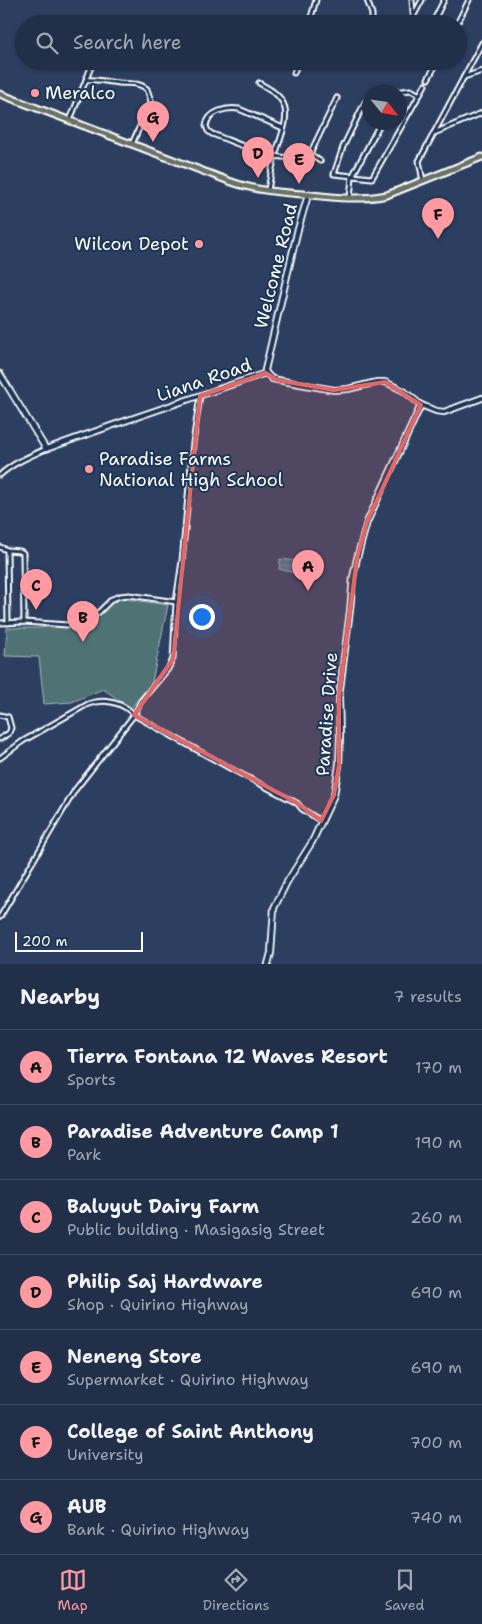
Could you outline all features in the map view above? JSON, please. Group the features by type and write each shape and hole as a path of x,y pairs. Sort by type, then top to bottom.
{"main road":[{"path":"0,94 234,183 268,191 350,198 387,195 482,157"}],"street":[{"path":"312,15 316,0"},
{"path":"367,0 372,15"},
{"path":"412,0 414,15"},
{"path":"414,15 422,0"},
{"path":"436,15 444,0"},
{"path":"462,15 470,0"},
{"path":"423,181 419,161 482,43"},
{"path":"70,121 90,70"},
{"path":"428,79 433,70"},
{"path":"463,78 482,71"},
{"path":"86,80 104,80 141,85 147,88 151,101 132,144"},
{"path":"259,83 276,93 283,101 286,112 284,128 274,156 268,191"},
{"path":"362,108 343,147 334,174 372,178 425,85"},
{"path":"407,91 411,90 420,95"},
{"path":"284,128 240,109 232,108 224,108 210,117 206,126 212,134 274,156 300,158 310,154 337,98"},
{"path":"434,133 482,113"},
{"path":"350,198 352,177 377,130"},
{"path":"310,154 320,161"},
{"name":"Welcome Road","path":"266,373 265,370 297,233 308,195"},
{"name":"Liana Road","path":"46,450 266,373 272,379 334,390 384,382 404,391 421,405 444,412 482,398"},
{"path":"0,374 46,450 24,458 0,475"},
{"path":"0,917 75,790 171,664 193,443 200,396"},
{"name":"Paradise Drive","path":"268,964 271,953 274,908 286,882 312,842 334,795 339,765 339,697 356,558 367,522 421,405"},
{"path":"0,547 22,552 24,558 24,622"},
{"path":"7,550 8,623"},
{"path":"0,623 24,622 68,625 99,612 112,599 120,596 129,595 176,602"},
{"path":"0,758 22,741 92,702 101,700 112,702 130,710 134,715 235,771 297,803 302,809 321,821"},
{"path":"0,715 8,717 11,728 9,733 1,737"}],"highlighted area":[{"path":"266,373 277,380 334,390 385,382 421,405 367,522 357,558 339,697 339,765 334,795 321,821 297,803 134,715 173,659 200,396"}],"green space":[{"path":"120,598 168,605 152,682 131,708 103,689 72,702 44,704 39,657 5,656 7,628 39,628 86,621"}],"water":[{"path":"280,559 307,562 310,577 279,569"}],"place":[{"name":"Meralco","path":"35,93"},
{"name":"AUB","path":"153,142"},
{"name":"Philip Saj Hardware","path":"258,178"},
{"name":"Neneng Store","path":"299,184"},
{"name":"College of Saint Anthony","path":"438,239"},
{"name":"Wilcon Depot","path":"199,244"},
{"name":"Paradise Farms National High School","path":"89,469"},
{"name":"Tierra Fontana 12 Waves Resort","path":"308,591"},
{"name":"Baluyut Dairy Farm","path":"36,610"},
{"name":"Paradise Adventure Camp 1","path":"83,642"}]}
